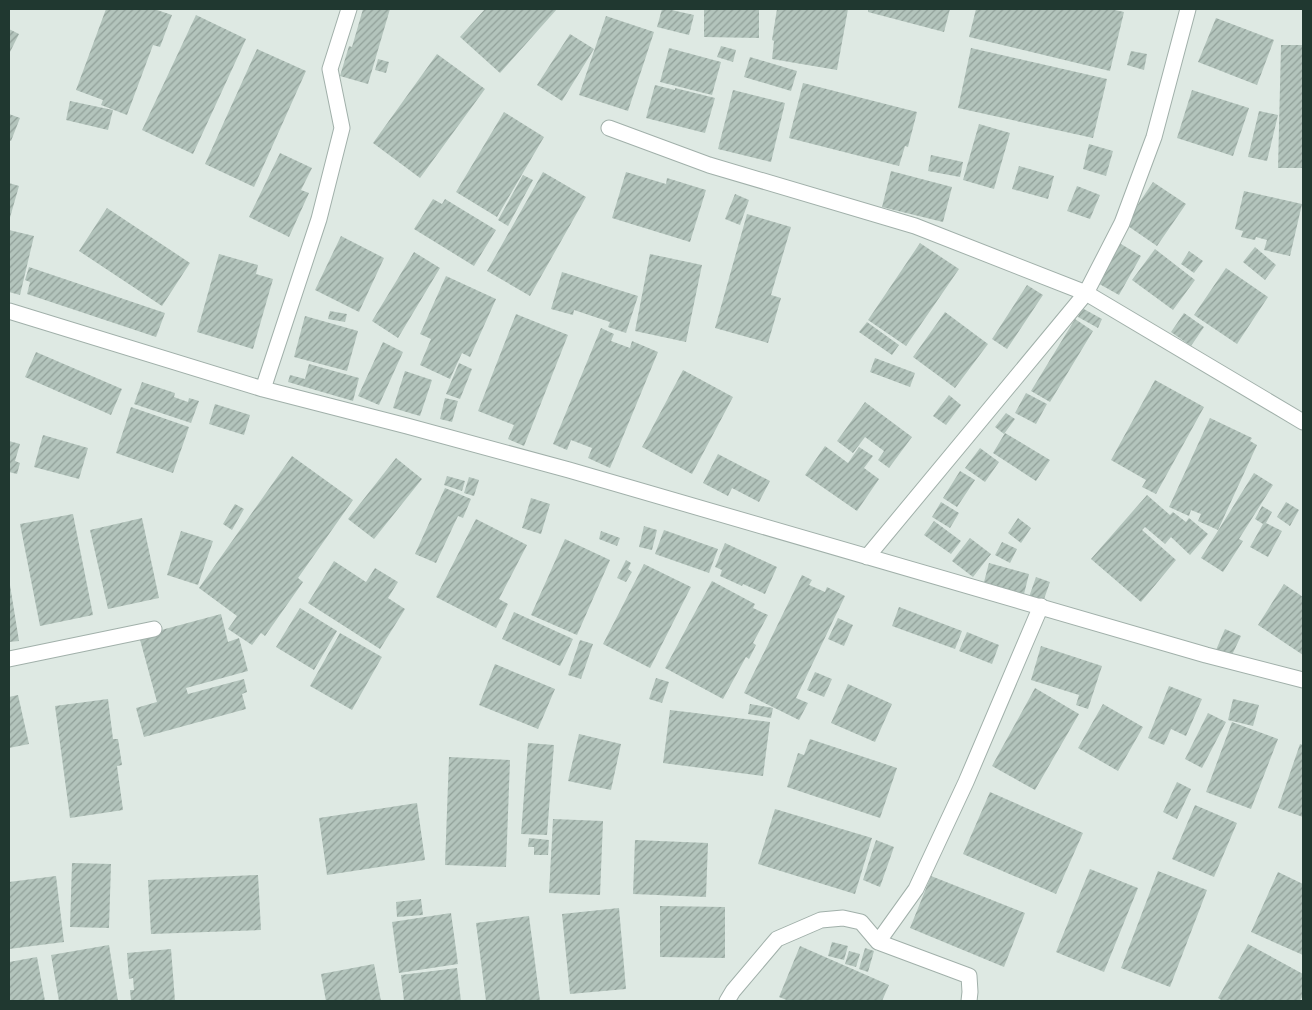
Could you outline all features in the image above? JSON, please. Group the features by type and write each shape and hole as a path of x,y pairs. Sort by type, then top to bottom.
{"street":[{"path":"263,389 319,219 342,128 330,69 350,9"},
{"path":"867,557 1086,293 1122,223 1154,137 1188,9"},
{"path":"610,128 709,165 915,226 1086,293 1303,422"},
{"path":"9,311 263,389 569,470 1206,655 1303,680"},
{"path":"878,942 916,890 966,782 1041,606"},
{"path":"9,659 154,629"},
{"path":"727,1001 733,991 777,938 821,920 843,918 861,922 878,942 969,976 969,1001"}],"building":[{"path":"106,9 154,9 172,15 160,47 153,45 127,115 101,105 103,100 76,90"},
{"path":"363,9 390,9 368,84 340,76 349,46 352,47"},
{"path":"485,9 557,9 500,73 460,37"},
{"path":"662,9 694,15 689,35 657,27"},
{"path":"704,9 759,9 759,38 704,37"},
{"path":"777,9 848,9 837,70 772,59 774,41 772,40"},
{"path":"868,9 950,9 944,32 868,12"},
{"path":"976,9 1110,9 1124,12 1110,71 969,37"},
{"path":"196,15 246,39 193,154 142,130"},
{"path":"606,16 654,32 628,111 579,95"},
{"path":"1216,18 1274,40 1257,85 1198,62"},
{"path":"9,29 19,34 10,52 9,52"},
{"path":"570,34 594,49 562,101 537,85"},
{"path":"1281,45 1303,45 1303,168 1278,168"},
{"path":"721,46 736,50 733,62 717,57"},
{"path":"669,48 721,62 712,95 660,82"},
{"path":"971,48 1107,79 1093,138 958,108"},
{"path":"257,49 306,71 254,187 205,164"},
{"path":"1131,51 1147,54 1144,70 1127,65"},
{"path":"437,54 485,89 420,178 373,143"},
{"path":"750,57 797,71 791,91 744,77"},
{"path":"378,59 389,62 386,73 375,70"},
{"path":"803,83 917,112 908,147 905,146 899,166 789,138"},
{"path":"655,85 715,98 705,133 646,118"},
{"path":"733,90 785,103 771,162 718,149"},
{"path":"1192,90 1249,108 1233,156 1177,138"},
{"path":"70,101 113,110 108,130 66,120"},
{"path":"1259,111 1278,115 1267,161 1248,157"},
{"path":"504,112 544,137 497,217 456,192"},
{"path":"9,114 20,118 11,141 9,140"},
{"path":"979,124 1010,133 994,189 963,180"},
{"path":"1089,144 1113,151 1106,176 1083,169"},
{"path":"280,153 312,168 301,190 309,193 289,237 249,217"},
{"path":"931,155 963,162 960,177 928,171"},
{"path":"1019,166 1054,176 1048,199 1012,189"},
{"path":"891,171 952,187 943,222 882,207"},
{"path":"543,172 586,197 530,296 487,271"},
{"path":"626,172 666,184 667,178 706,190 690,242 612,218"},
{"path":"523,175 533,180 508,226 498,220"},
{"path":"1153,182 1186,204 1157,246 1125,224"},
{"path":"9,183 19,186 9,221"},
{"path":"1077,186 1100,195 1090,219 1067,211"},
{"path":"1244,191 1302,204 1290,256 1264,250 1267,240 1256,237 1255,240 1241,237 1243,231 1235,229"},
{"path":"735,194 749,200 740,225 725,219"},
{"path":"433,199 442,204 445,199 496,230 474,266 414,229"},
{"path":"107,208 190,263 162,306 79,251"},
{"path":"747,214 791,227 771,295 781,298 768,343 715,328"},
{"path":"9,230 34,236 20,295 9,292"},
{"path":"341,236 384,258 359,312 315,290"},
{"path":"1116,241 1141,256 1119,295 1094,281"},
{"path":"920,243 959,269 906,346 868,320"},
{"path":"1255,247 1276,265 1265,280 1243,262"},
{"path":"1155,249 1195,280 1173,310 1132,280"},
{"path":"1189,251 1203,261 1194,273 1181,264"},
{"path":"414,252 440,268 398,338 372,321"},
{"path":"219,254 258,265 256,274 273,279 253,349 197,332"},
{"path":"650,254 702,265 686,342 635,331"},
{"path":"29,267 165,313 156,337 27,294 30,282 25,280"},
{"path":"1226,268 1268,297 1237,344 1194,315"},
{"path":"562,272 638,296 626,333 608,327 610,322 574,310 573,315 551,309"},
{"path":"446,276 496,299 470,357 462,353 450,379 420,365 431,339 420,334"},
{"path":"1027,285 1043,295 1007,349 992,339"},
{"path":"1082,308 1102,319 1098,328 1078,317"},
{"path":"330,311 347,314 345,322 328,319"},
{"path":"945,312 988,344 955,388 913,357"},
{"path":"1184,313 1204,327 1191,346 1171,332"},
{"path":"516,314 568,335 524,446 508,439 514,425 478,411"},
{"path":"305,316 358,331 347,371 294,357"},
{"path":"1075,319 1093,331 1050,402 1031,391"},
{"path":"867,322 899,345 892,355 859,332"},
{"path":"601,328 614,334 611,341 630,348 632,341 658,352 610,468 588,458 592,448 571,440 567,450 553,444"},
{"path":"383,342 403,352 379,405 358,396"},
{"path":"36,352 122,389 111,415 25,377"},
{"path":"875,358 915,373 910,387 870,372"},
{"path":"459,363 472,369 460,399 446,394"},
{"path":"309,364 359,378 353,401 288,382 290,375 305,379"},
{"path":"683,370 733,397 692,474 642,447"},
{"path":"405,371 432,380 420,416 393,408"},
{"path":"1155,380 1204,407 1156,494 1142,487 1146,480 1111,460"},
{"path":"142,382 175,393 174,397 188,402 189,398 199,401 191,423 134,404"},
{"path":"1026,393 1047,404 1036,424 1015,413"},
{"path":"949,395 961,405 946,425 933,416"},
{"path":"445,398 458,401 452,422 440,419"},
{"path":"865,402 912,437 889,468 878,460 884,451 865,437 853,453 837,441"},
{"path":"215,404 250,415 244,435 209,424"},
{"path":"131,407 189,427 173,473 116,453"},
{"path":"1006,413 1015,419 1004,434 995,427"},
{"path":"1210,418 1252,438 1250,441 1257,445 1218,530 1198,521 1201,514 1191,510 1189,516 1169,507"},
{"path":"1005,433 1050,460 1036,481 993,453"},
{"path":"43,435 88,448 79,479 34,467"},
{"path":"9,441 20,444 15,461 20,463 17,474 9,472"},
{"path":"825,446 848,463 859,447 873,456 864,468 879,479 857,511 805,475"},
{"path":"980,448 999,462 985,482 965,468"},
{"path":"718,454 770,481 759,502 732,488 728,496 703,483"},
{"path":"292,456 353,500 298,578 303,582 265,636 261,633 252,645 228,629 237,616 199,588"},
{"path":"396,458 422,479 374,539 348,519"},
{"path":"960,471 975,480 957,507 943,498"},
{"path":"1254,473 1273,485 1239,539 1243,541 1223,572 1201,558"},
{"path":"447,476 465,481 462,491 444,485"},
{"path":"469,477 479,480 474,496 464,493"},
{"path":"445,488 471,499 463,518 458,516 436,563 415,554"},
{"path":"1147,495 1170,515 1173,512 1186,522 1189,518 1208,534 1190,555 1171,537 1165,544 1145,527 1142,530 1176,560 1141,602 1091,559"},
{"path":"531,498 550,504 541,534 522,528"},
{"path":"941,502 959,513 950,528 932,517"},
{"path":"1286,502 1299,510 1290,526 1277,517"},
{"path":"235,504 244,509 232,530 223,524"},
{"path":"1262,506 1272,512 1266,523 1282,531 1268,557 1250,547 1263,524 1255,519"},
{"path":"73,514 93,615 40,626 20,524"},
{"path":"142,518 159,598 108,609 90,530"},
{"path":"1018,518 1031,528 1021,543 1008,533"},
{"path":"476,519 527,545 499,599 508,604 496,628 436,597"},
{"path":"934,521 961,541 951,554 924,535"},
{"path":"644,526 657,530 652,550 639,547"},
{"path":"664,530 718,549 709,573 655,554"},
{"path":"181,531 213,541 198,585 167,575"},
{"path":"601,531 620,538 617,546 599,539"},
{"path":"970,538 991,554 973,577 952,561"},
{"path":"565,539 610,560 577,635 531,615"},
{"path":"1002,542 1017,549 1010,563 995,555"},
{"path":"725,543 777,567 765,594 720,576 722,570 715,567"},
{"path":"626,560 631,563 628,569 632,572 626,582 617,578"},
{"path":"334,561 366,582 375,568 398,582 388,598 405,609 380,649 308,603"},
{"path":"989,563 1029,574 1024,594 984,582"},
{"path":"644,564 691,587 650,668 603,644"},
{"path":"802,575 812,580 809,585 825,592 827,587 845,596 796,698 808,703 799,720 744,693"},
{"path":"1036,577 1050,582 1043,602 1029,597"},
{"path":"712,581 755,604 753,608 768,615 753,643 756,645 749,659 746,657 723,699 665,668"},
{"path":"1284,584 1303,597 1303,655 1258,625"},
{"path":"9,585 19,641 9,642"},
{"path":"899,607 962,631 955,649 892,626"},
{"path":"300,608 337,631 314,670 276,647"},
{"path":"514,612 573,639 560,666 502,639"},
{"path":"221,614 228,642 239,638 248,671 186,688 188,694 244,679 247,692 242,694 246,709 144,737 136,708 157,702 139,636"},
{"path":"838,618 853,625 844,646 828,639"},
{"path":"1225,629 1241,636 1231,657 1216,650"},
{"path":"967,632 999,645 992,664 959,651"},
{"path":"340,633 382,657 352,710 310,686"},
{"path":"580,640 593,644 581,679 568,675"},
{"path":"1041,646 1102,666 1088,709 1076,705 1079,695 1031,680"},
{"path":"495,664 555,689 538,729 479,705"},
{"path":"815,672 832,679 824,697 807,690"},
{"path":"656,678 669,682 662,703 649,699"},
{"path":"848,684 892,704 875,742 831,723"},
{"path":"1169,686 1202,699 1186,736 1171,729 1164,745 1148,738"},
{"path":"1035,688 1079,714 1035,790 992,766"},
{"path":"18,695 29,744 9,748 9,697"},
{"path":"108,699 113,739 118,739 122,765 117,766 123,810 70,818 55,706"},
{"path":"1233,699 1259,705 1253,726 1228,720"},
{"path":"750,704 773,708 771,718 748,714"},
{"path":"1103,704 1143,727 1118,771 1078,748"},
{"path":"670,710 770,722 763,776 663,763"},
{"path":"1208,713 1226,722 1202,768 1185,759"},
{"path":"1232,722 1278,739 1251,809 1206,792"},
{"path":"579,734 621,744 611,790 568,781"},
{"path":"810,739 897,768 880,818 787,787 798,753 804,755"},
{"path":"528,743 554,745 547,835 521,834"},
{"path":"1300,744 1303,745 1303,817 1278,808"},
{"path":"449,757 510,760 506,867 445,865"},
{"path":"1177,782 1191,789 1177,819 1163,812"},
{"path":"990,792 1083,833 1056,894 963,854"},
{"path":"417,803 425,860 327,875 319,818"},
{"path":"1195,805 1237,823 1214,877 1172,859"},
{"path":"775,809 872,838 855,894 758,864"},
{"path":"553,819 603,821 600,895 549,893"},
{"path":"529,838 549,840 548,855 534,855 534,847 528,847"},
{"path":"635,840 708,843 706,897 633,894"},
{"path":"876,840 894,847 880,887 863,880"},
{"path":"72,863 111,864 109,928 70,927"},
{"path":"1090,869 1138,888 1104,972 1056,952"},
{"path":"1158,871 1207,890 1170,987 1121,968"},
{"path":"1278,872 1303,884 1303,955 1251,932"},
{"path":"258,875 261,930 151,934 148,880"},
{"path":"56,876 64,942 9,949 9,882"},
{"path":"931,876 1025,913 1004,967 910,928"},
{"path":"421,899 423,915 397,917 396,902"},
{"path":"660,906 725,907 725,958 660,957"},
{"path":"619,908 626,989 570,994 562,914"},
{"path":"451,913 458,964 399,973 392,922"},
{"path":"529,916 540,1001 486,1001 476,923"},
{"path":"832,942 848,946 844,960 828,956"},
{"path":"1248,944 1303,974 1303,995 1300,1001 1223,1001 1218,998"},
{"path":"109,945 118,1001 59,1001 51,955"},
{"path":"800,946 889,985 882,1001 789,1001 779,997"},
{"path":"865,948 874,951 868,972 859,969"},
{"path":"171,949 175,1001 131,1001 130,990 134,990 133,978 129,979 127,953"},
{"path":"849,951 860,954 856,967 845,964"},
{"path":"37,957 45,1001 9,1001 9,962"},
{"path":"374,964 381,1001 326,1001 321,974"},
{"path":"457,968 461,1001 404,1001 401,975"}]}
